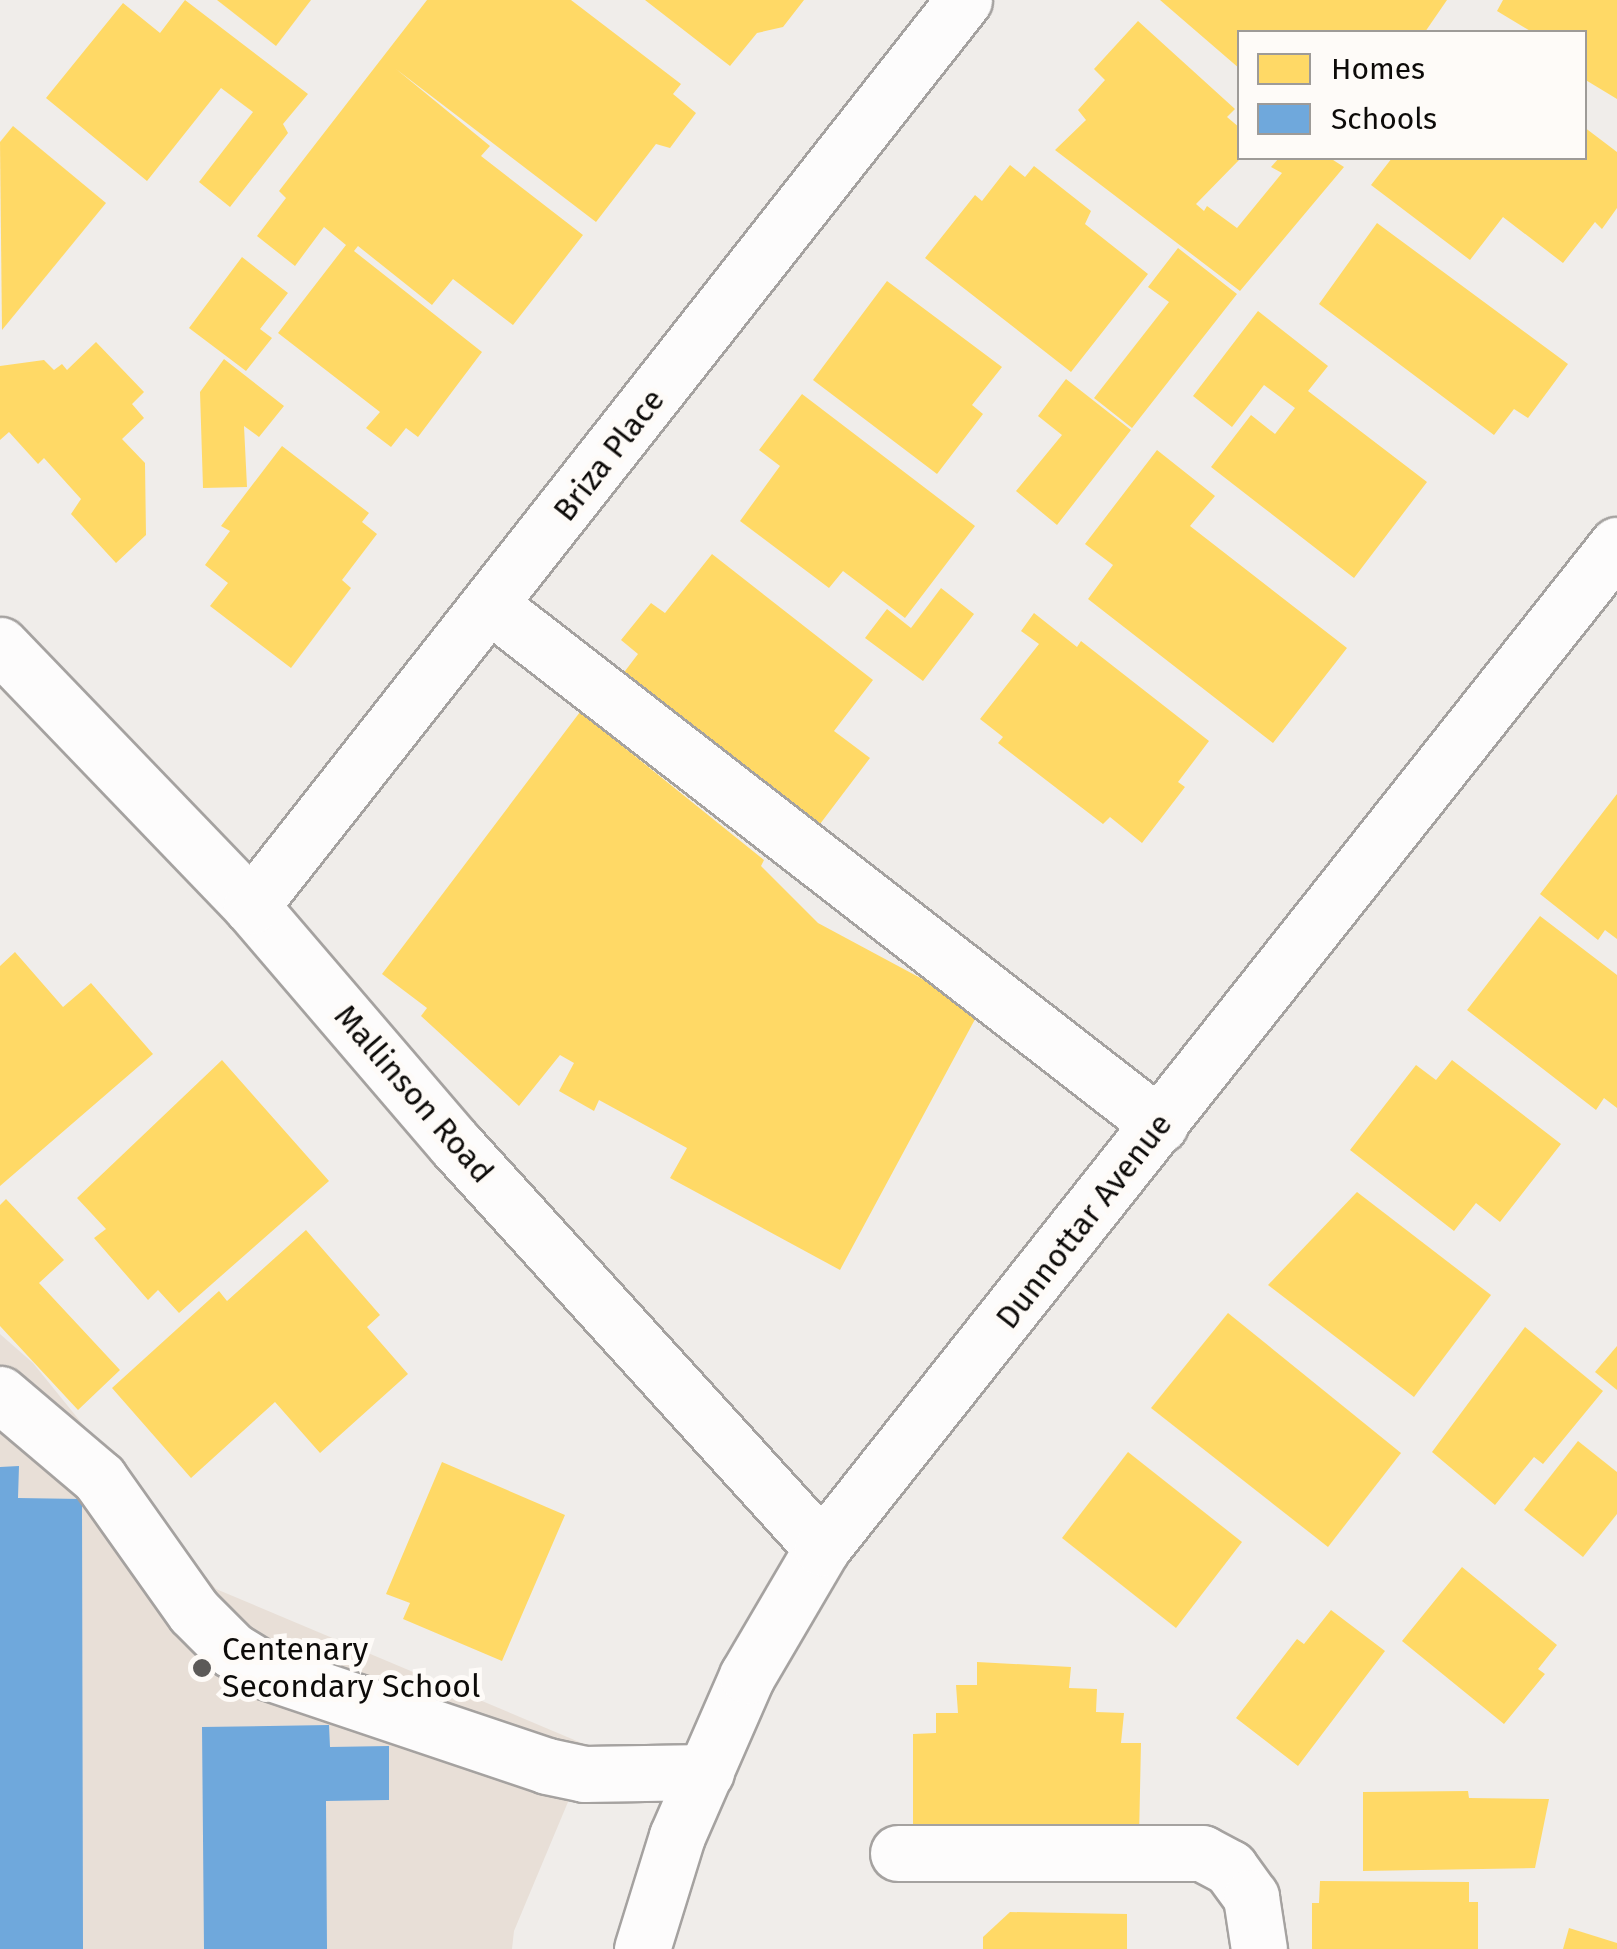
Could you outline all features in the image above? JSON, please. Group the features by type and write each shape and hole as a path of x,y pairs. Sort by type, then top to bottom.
{"street":[{"name":"Briza Place","path":"251,906 964,0"},
{"name":"Dunnottar Avenue","path":"656,1945 677,1836 747,1676 822,1548 1617,545"},
{"path":"490,605 1160,1126"},
{"name":"Mallinson Road","path":"0,645 251,906 822,1548"},
{"path":"0,1394 99,1478 194,1612 232,1650 268,1672 546,1766 584,1774 706,1772"},
{"path":"898,1854 1202,1852 1230,1868 1251,1896 1259,1949"}],"shaded area":[{"name":"Centenary Secondary School","path":"0,1334 33,1363 216,1589 591,1747 514,1931 512,1949 0,1949"}],"building: Homes":[{"path":"185,0 308,94 283,124 288,133 230,207 199,182 253,112 221,88 147,181 46,98 123,3 160,33"},
{"path":"217,0 311,0 276,46"},
{"path":"427,0 571,0 681,84 673,94 696,113 670,148 656,144 596,222 396,69 490,146 481,156 583,235 513,325 453,279 432,305 358,246 354,251 482,352 418,437 406,428 391,447 366,428 380,412 278,333 346,245 324,227 295,266 257,236 286,198 279,191"},
{"path":"645,0 804,0 783,27 757,33 730,66"},
{"path":"1160,0 1447,0 1426,30 1237,30 1237,66"},
{"path":"1503,0 1617,0 1617,99 1587,81 1587,30 1529,30 1497,11"},
{"path":"1138,21 1235,109 1227,117 1237,125 1239,160 1196,204 1204,211 1207,206 1237,228 1282,173 1271,167 1277,160 1333,160 1344,167 1240,291 1055,150 1086,120 1078,110 1105,80 1094,69"},
{"path":"13,126 106,203 2,330 0,142"},
{"path":"1587,129 1617,152 1617,208 1602,229 1595,222 1563,263 1503,217 1470,260 1371,185 1390,160 1587,160"},
{"path":"1010,165 1025,177 1034,166 1091,211 1085,224 1148,274 1071,372 925,258 975,195 982,201"},
{"path":"1377,223 1568,364 1528,418 1514,409 1494,435 1319,304"},
{"path":"1178,248 1237,294 1132,428 1094,398 1169,302 1148,287"},
{"path":"242,257 288,293 260,329 272,338 246,371 189,328"},
{"path":"887,281 1002,367 972,405 983,414 937,474 813,380"},
{"path":"1258,311 1328,366 1308,391 1427,482 1354,578 1211,467 1251,415 1275,434 1295,408 1264,385 1232,427 1193,396"},
{"path":"96,342 144,392 132,404 144,418 122,439 145,463 146,535 116,563 71,514 81,499 44,458 38,464 9,432 0,440 0,366 44,360 54,370 62,364 67,370"},
{"path":"224,359 284,406 259,437 244,426 247,487 203,488 200,392"},
{"path":"1066,379 1131,430 1057,525 1016,491 1062,435 1038,416"},
{"path":"802,394 975,526 905,618 843,571 829,588 740,521 780,466 759,450"},
{"path":"282,446 369,513 362,522 377,534 342,580 351,588 291,668 210,606 228,583 205,565 230,531 221,526"},
{"path":"1157,450 1215,496 1190,526 1347,648 1273,743 1088,599 1113,565 1085,544"},
{"path":"712,554 873,680 834,731 870,758 817,828 622,675 638,654 621,640 651,603 665,613"},
{"path":"941,588 974,614 923,681 865,638 887,609 911,628"},
{"path":"1034,613 1077,647 1081,641 1209,741 1178,782 1185,787 1142,843 1110,817 1103,824 998,743 1003,737 980,719 1039,644 1021,631"},
{"path":"580,712 764,860 761,866 818,923 980,1010 840,1270 670,1178 687,1148 599,1100 594,1111 559,1091 574,1063 560,1055 519,1106 421,1016 427,1008 382,974"},
{"path":"1617,794 1617,939 1605,930 1598,940 1540,894"},
{"path":"1540,916 1617,975 1617,1108 1604,1098 1596,1110 1467,1010"},
{"path":"15,952 63,1007 91,983 153,1054 0,1186 0,966"},
{"path":"222,1060 329,1181 179,1313 158,1290 148,1300 94,1238 106,1229 77,1198"},
{"path":"1452,1060 1561,1144 1500,1222 1476,1203 1454,1231 1350,1150 1416,1065 1436,1080"},
{"path":"1357,1192 1491,1295 1414,1397 1268,1285"},
{"path":"6,1199 64,1260 39,1283 120,1370 78,1410 0,1326 0,1205"},
{"path":"306,1230 380,1315 367,1327 408,1374 320,1453 275,1402 191,1478 112,1388 219,1291 227,1301"},
{"path":"1228,1313 1401,1453 1328,1547 1151,1408"},
{"path":"1525,1327 1603,1391 1543,1464 1534,1457 1495,1505 1432,1452"},
{"path":"1617,1346 1617,1390 1595,1372"},
{"path":"1578,1441 1617,1472 1617,1514 1583,1557 1524,1510"},
{"path":"1128,1452 1242,1542 1176,1628 1062,1538"},
{"path":"442,1462 565,1515 502,1661 403,1619 410,1603 386,1594"},
{"path":"1462,1567 1557,1645 1538,1669 1545,1674 1504,1724 1402,1641"},
{"path":"1331,1610 1385,1651 1298,1766 1236,1718 1297,1639 1304,1644"},
{"path":"977,1662 1071,1667 1069,1688 1097,1689 1096,1712 1124,1713 1121,1743 1141,1743 1139,1838 913,1831 913,1734 936,1733 936,1713 958,1713 956,1685 977,1685"},
{"path":"1468,1791 1469,1798 1549,1799 1535,1868 1363,1871 1363,1792"},
{"path":"1320,1881 1469,1882 1469,1902 1478,1902 1478,1949 1312,1949 1312,1903 1319,1903"},
{"path":"1010,1912 1127,1914 1127,1949 983,1949 983,1937"},
{"path":"1569,1928 1617,1943 1617,1949 1563,1949"}],"building: Schools":[{"path":"19,1466 18,1498 82,1499 83,1949 0,1949 0,1467"},
{"path":"329,1725 330,1747 389,1746 389,1800 326,1801 327,1949 204,1949 202,1727"}],"place":[{"name":"Centenary Secondary School","path":"202,1668"}]}
